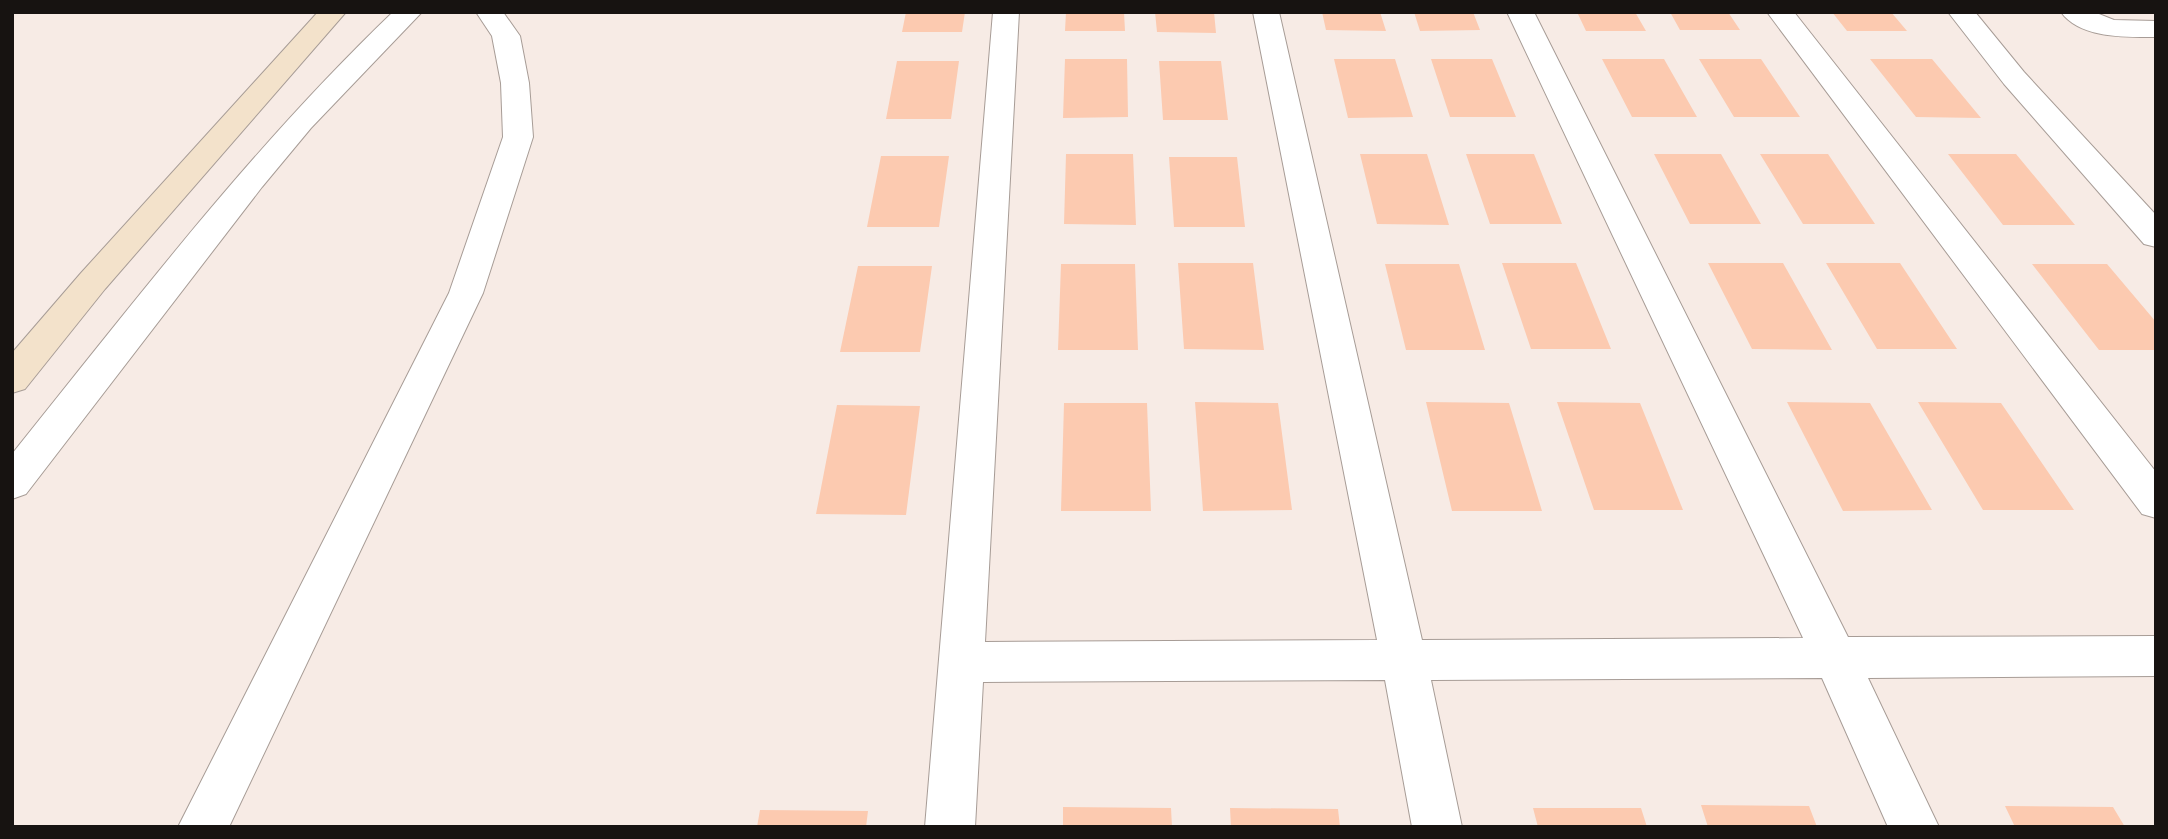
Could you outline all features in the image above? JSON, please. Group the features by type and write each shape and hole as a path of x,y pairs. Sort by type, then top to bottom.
{"street":[{"path":"12,379 93,281 333,12"},
{"path":"12,482 198,241 267,157 354,63 408,12"},
{"path":"203,827 466,293 518,137 515,83 506,36 489,12"},
{"path":"950,827 1006,12"},
{"path":"1266,12 1437,827"},
{"path":"1520,12 1835,657 1914,827"},
{"path":"1780,12 2156,502"},
{"path":"1961,12 2014,78 2156,236"},
{"path":"2074,12 2094,25 2114,29 2156,29"},
{"path":"962,662 2156,656"}],"building":[{"path":"906,12 965,12 962,32 902,32"},
{"path":"1066,12 1124,12 1125,31 1065,31"},
{"path":"1155,12 1214,12 1216,33 1157,32"},
{"path":"1322,12 1380,12 1386,31 1326,30"},
{"path":"1414,12 1473,12 1480,30 1420,31"},
{"path":"1577,12 1635,12 1646,31 1586,31"},
{"path":"1670,12 1728,12 1740,30 1680,30"},
{"path":"1832,12 1891,12 1907,31 1847,31"},
{"path":"1065,59 1127,59 1128,117 1063,118"},
{"path":"1334,59 1395,59 1413,117 1348,118"},
{"path":"1431,59 1492,59 1516,117 1450,117"},
{"path":"1602,59 1664,59 1697,117 1632,117"},
{"path":"1699,59 1761,59 1800,117 1734,117"},
{"path":"1870,59 1932,59 1981,118 1916,117"},
{"path":"897,61 959,61 951,119 886,119"},
{"path":"1159,61 1221,61 1228,120 1163,120"},
{"path":"1066,154 1133,154 1136,225 1064,224"},
{"path":"1360,154 1427,154 1449,225 1377,224"},
{"path":"1466,154 1534,154 1562,224 1490,224"},
{"path":"1654,154 1721,154 1761,224 1690,224"},
{"path":"1760,154 1828,154 1875,224 1803,224"},
{"path":"1948,154 2016,154 2075,225 2003,225"},
{"path":"881,156 949,156 939,227 867,227"},
{"path":"1169,157 1237,157 1245,227 1174,227"},
{"path":"1178,263 1253,263 1264,350 1184,349"},
{"path":"1502,263 1576,263 1611,349 1531,349"},
{"path":"1708,263 1783,263 1832,350 1752,349"},
{"path":"1826,263 1900,263 1957,349 1877,349"},
{"path":"1061,264 1135,264 1138,350 1058,350"},
{"path":"1385,264 1459,264 1485,350 1406,350"},
{"path":"2032,264 2107,264 2156,322 2156,350 2099,350"},
{"path":"858,266 932,266 920,352 840,352"},
{"path":"1195,402 1278,403 1292,510 1203,511"},
{"path":"1426,402 1509,403 1542,511 1452,511"},
{"path":"1557,402 1640,403 1683,510 1594,510"},
{"path":"1787,402 1870,403 1932,510 1843,511"},
{"path":"1918,402 2001,403 2074,510 1983,510"},
{"path":"1064,403 1147,403 1151,511 1061,511"},
{"path":"837,405 920,406 906,515 816,514"},
{"path":"1701,805 1809,806 1817,827 1708,827"},
{"path":"2005,806 2113,807 2125,827 2015,827"},
{"path":"1063,807 1171,808 1172,827 1063,827"},
{"path":"1230,808 1338,809 1340,827 1231,827"},
{"path":"1533,808 1641,808 1647,827 1538,827"},
{"path":"760,810 868,811 866,827 757,827"}]}
